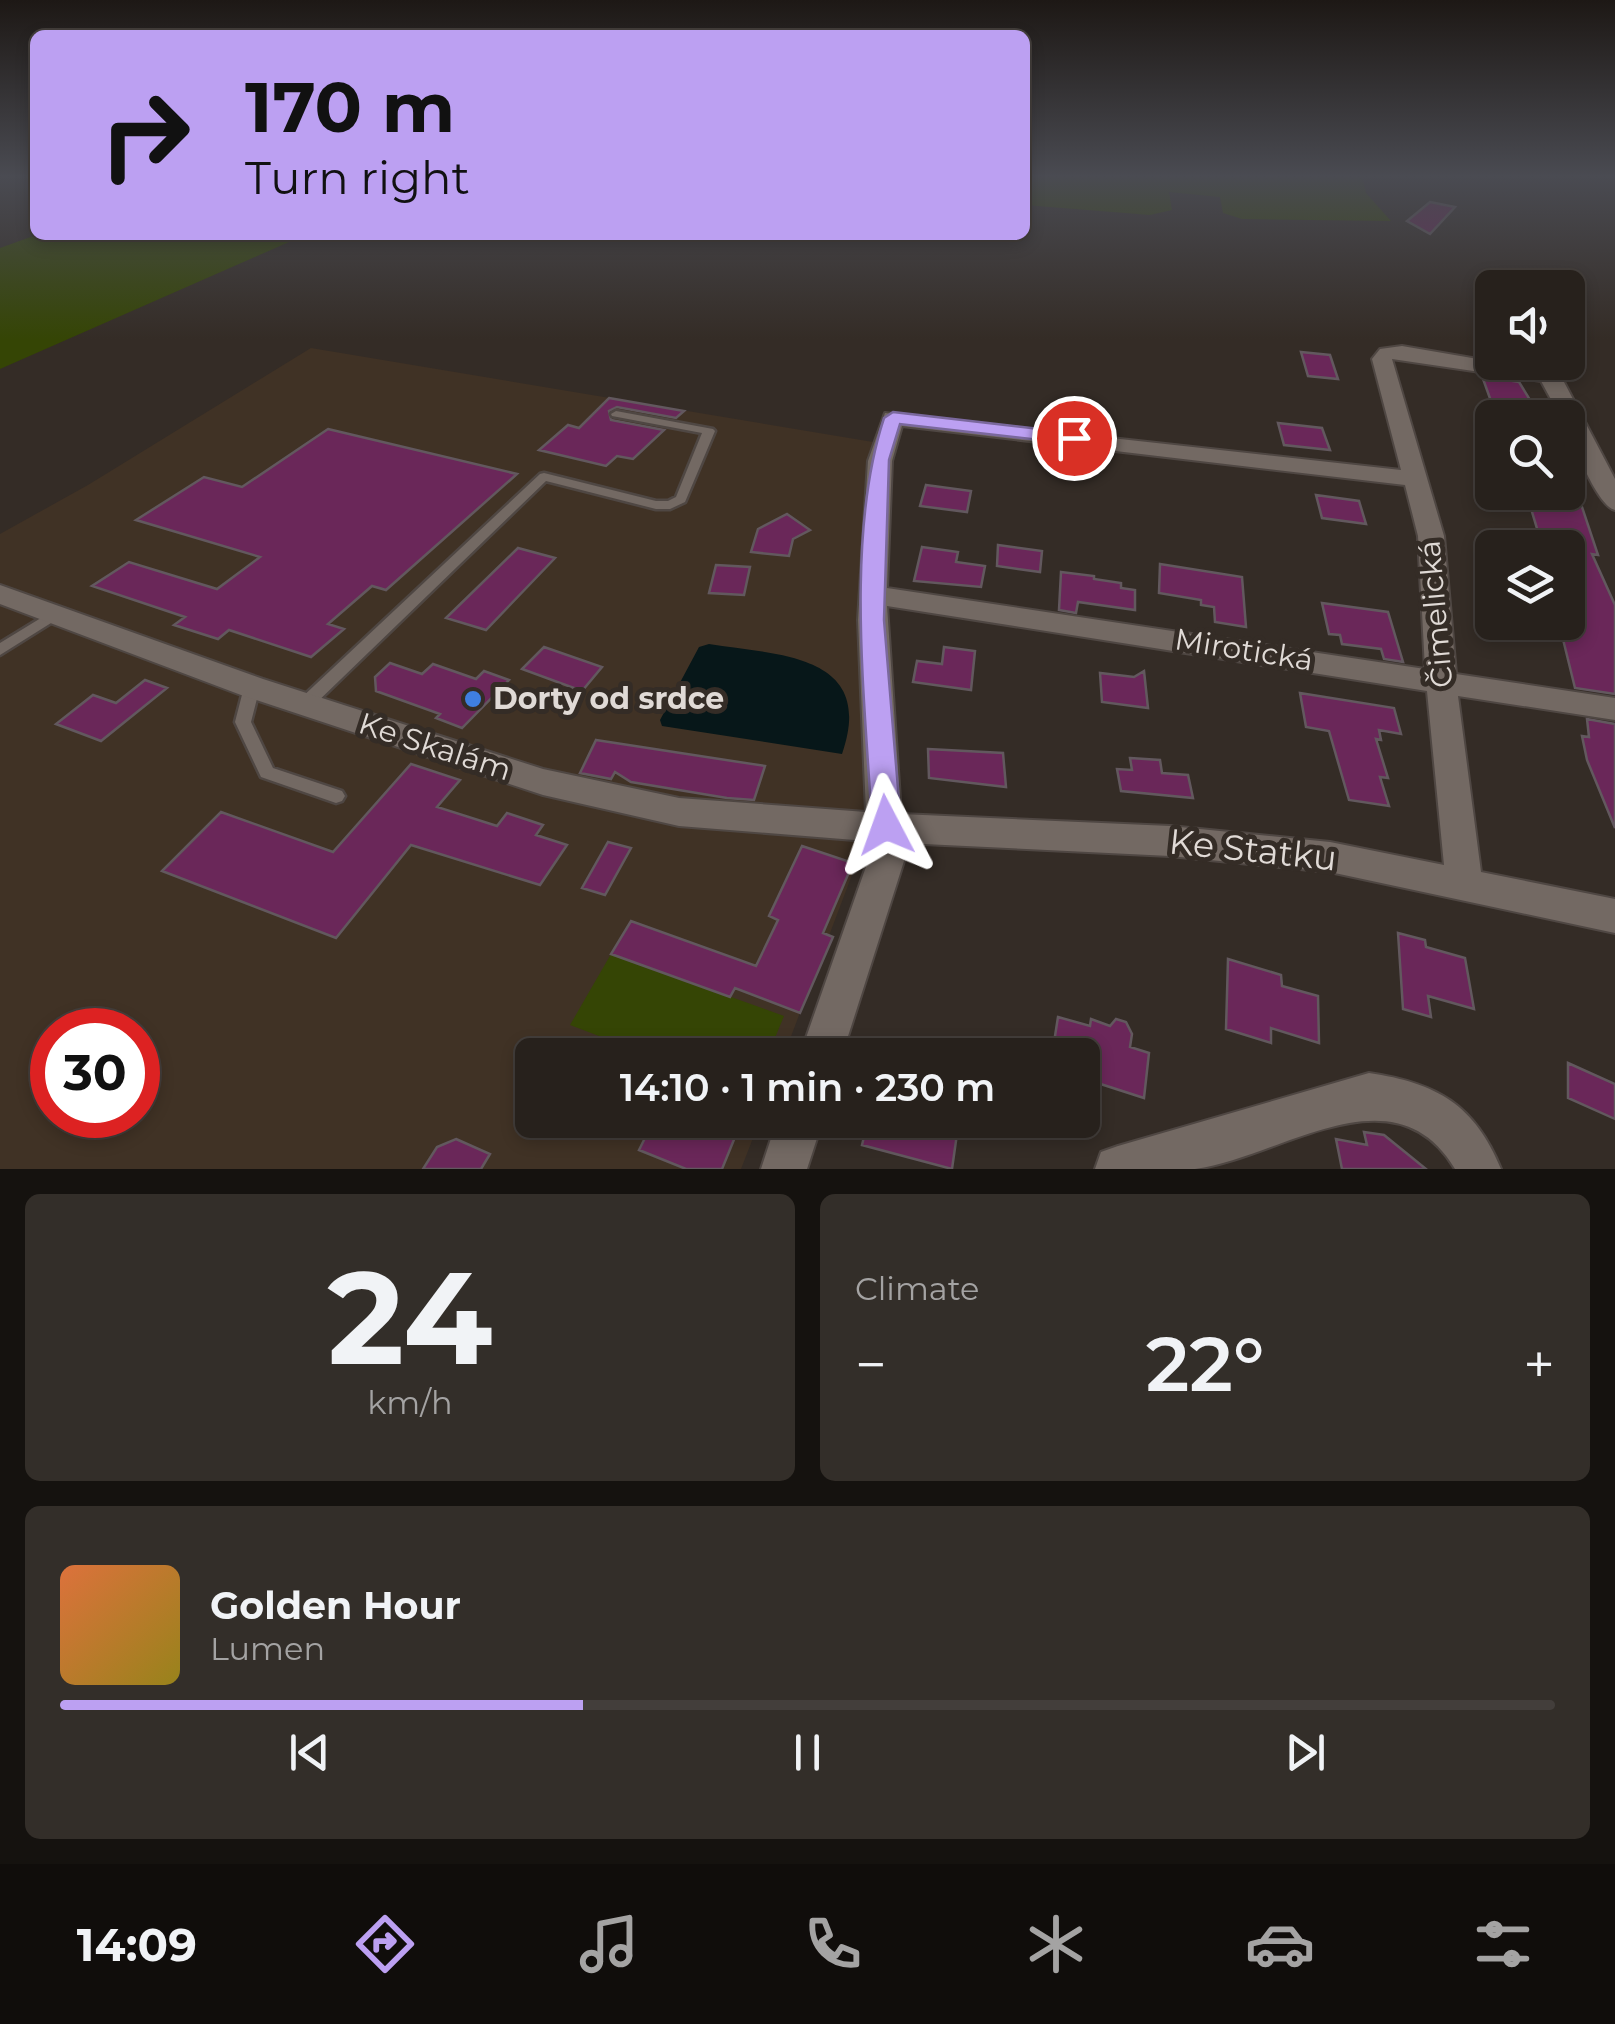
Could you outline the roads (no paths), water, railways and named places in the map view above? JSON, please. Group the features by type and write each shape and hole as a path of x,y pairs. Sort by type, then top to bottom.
{"street":[{"name":"Čimelická","path":"1464,882 1441,680 1430,536 1382,359 1387,353 1402,352 1547,376 1554,382 1615,503"},
{"path":"827,1038 886,861 873,596 880,460 893,418 1415,479"},
{"name":"Ke Skalám","path":"0,594 252,687 566,789 679,812 773,822 886,825"},
{"name":"Mirotická","path":"873,596 1441,680 1615,710"},
{"name":"Ke Statku","path":"886,825 1170,841 1330,856 1615,916"},
{"path":"1118,1169 1369,1094 1407,1098 1443,1120 1473,1151 1478,1169"},
{"path":"784,1169 794,1138"}],"lane":[{"path":"305,704 544,476 656,505 681,500 709,431 616,414"},
{"path":"0,650 54,615"},
{"path":"252,687 244,722 268,772 336,796"}],"place":[{"name":"Dorty od srdce","path":"473,699"}]}
